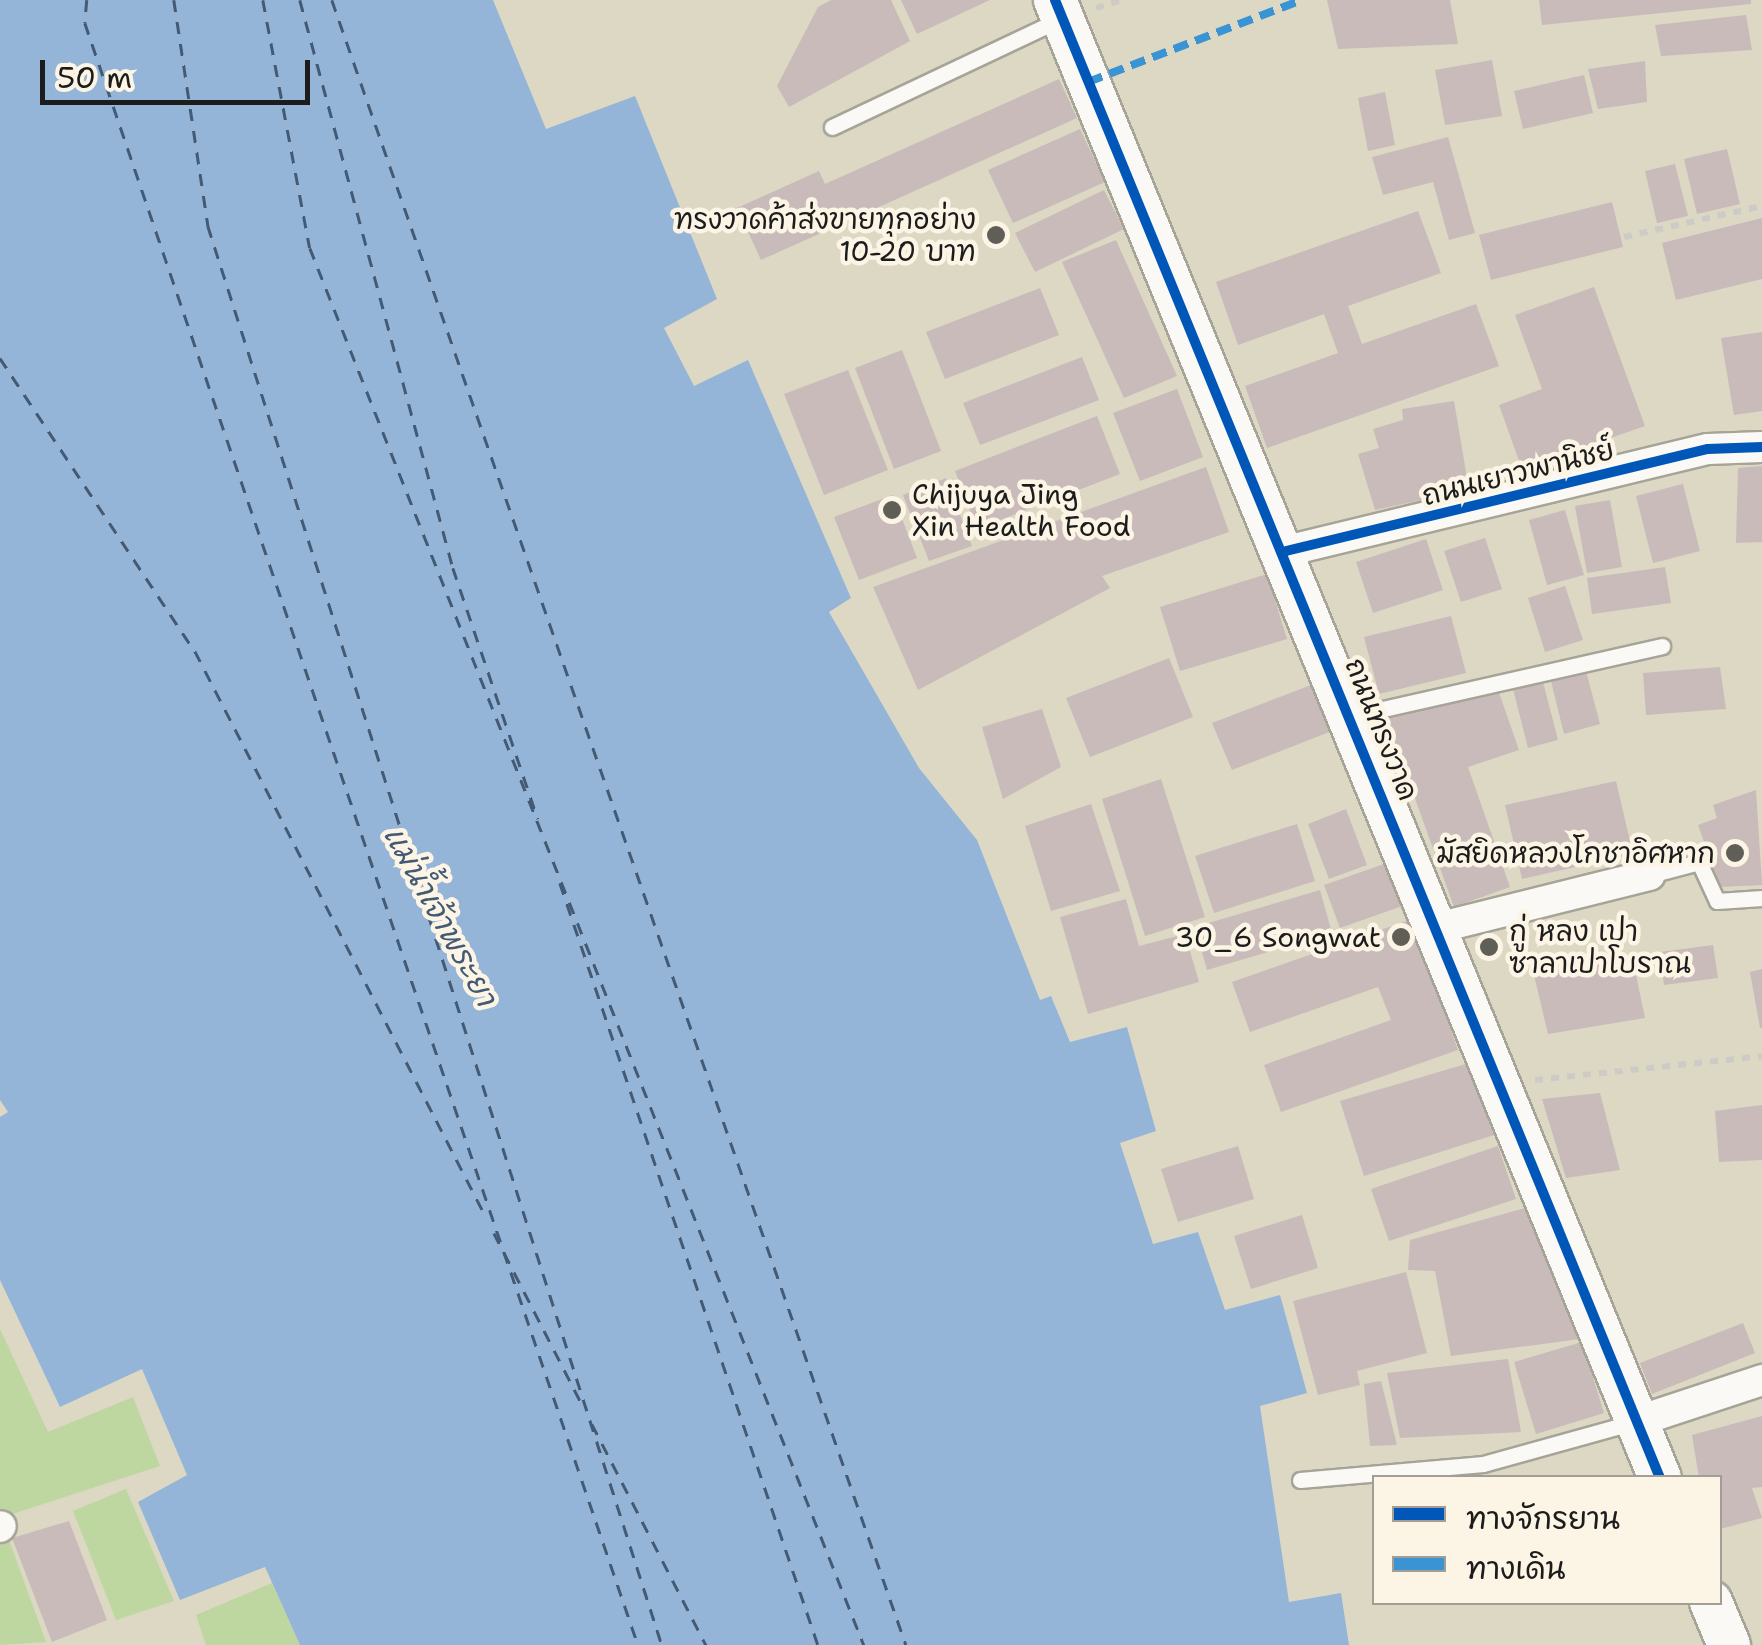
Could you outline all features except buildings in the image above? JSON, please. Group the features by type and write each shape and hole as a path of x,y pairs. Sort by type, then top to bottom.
{"street":[{"name":"ถนนทรงวาด","path":"1058,9 1441,927 1659,1475"},
{"name":"ถนนเยาวพานิชย์","path":"1286,552 1708,449 1762,447"},
{"path":"1441,927 1650,875"},
{"path":"1638,1421 1762,1380"},
{"path":"1713,1605 1729,1645"}],"lane":[{"path":"832,127 1058,9"},
{"path":"1352,716 1662,646"},
{"path":"1650,875 1699,862 1716,901 1762,898"},
{"path":"1300,1480 1483,1464 1638,1421"}],"path":[{"path":"1624,237 1762,206"},
{"path":"1504,1083 1762,1056"}],"green space":[{"path":"0,1329 48,1432 133,1397 160,1466 0,1518"},
{"path":"126,1489 174,1601 116,1620 73,1511"},
{"path":"9,1540 46,1642 0,1645 0,1543"},
{"path":"272,1583 300,1645 206,1645 196,1615"}],"water":[{"name":"แม่น้ำเจ้าพระยา","path":"0,0 493,0 546,129 635,96 717,299 664,328 694,386 748,360 851,598 829,612 919,768 977,840 1040,1000 1051,996 1070,1042 1127,1027 1156,1131 1120,1143 1153,1244 1198,1232 1225,1310 1280,1295 1307,1393 1260,1406 1289,1602 1341,1593 1349,1645 300,1645 265,1567 180,1600 138,1502 187,1475 142,1369 60,1407 0,1280 0,1117 8,1112 0,1100"}],"ferry route":[{"path":"87,0 85,23 638,1645"},
{"path":"174,0 208,226 662,1645"},
{"path":"263,0 310,248 864,1645"},
{"path":"300,0 453,568 538,819"},
{"path":"332,0 906,1645"},
{"path":"0,358 195,651 484,1213"},
{"path":"560,883 818,1645"},
{"path":"494,1233 584,1408"},
{"path":"592,1424 706,1645"}],"marked path":[{"path":"1088,82 1302,0"}],"cycle path":[{"path":"1055,0 1659,1475"},
{"path":"1286,551 1708,449 1762,447"}],"place":[{"name":"ทรงวาดค้าส่งขายทุกอย่าง 10-20 บาท","path":"996,235"},
{"name":"Chijuya Jing Xin Health Food","path":"892,510"},
{"name":"มัสยิดหลวงโกชาอิศหาก","path":"1735,853"},
{"name":"30_6 Songwat","path":"1401,937"},
{"name":"กู่ หลง เปา ซาลาเปาโบราณ","path":"1489,947"}]}
